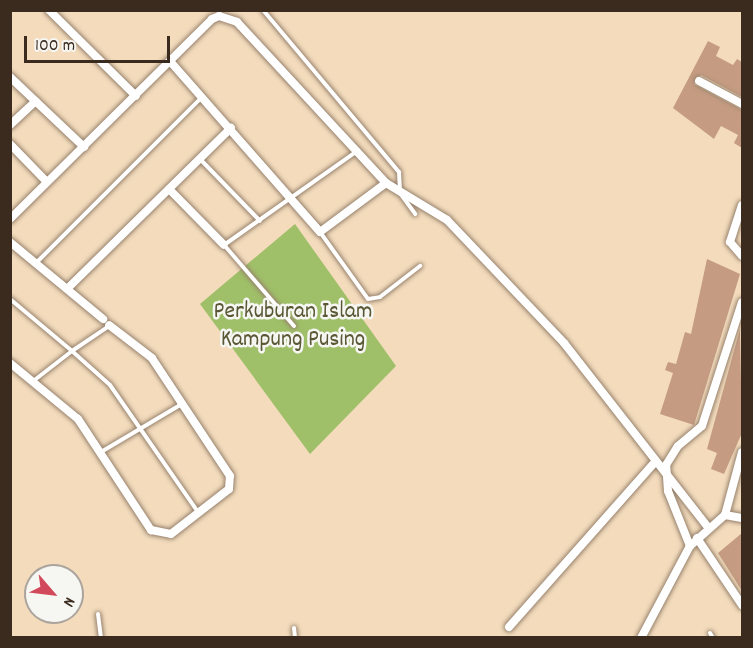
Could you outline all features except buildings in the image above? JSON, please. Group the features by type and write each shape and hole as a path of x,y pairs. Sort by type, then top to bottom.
{"street":[{"path":"49,10 136,96"},
{"path":"10,219 212,19 226,16 386,183 447,220 564,343 654,463 707,526"},
{"path":"170,61 295,198 320,232 386,183"},
{"path":"10,77 84,147"},
{"path":"699,81 742,104"},
{"path":"10,125 36,101"},
{"path":"67,289 231,128"},
{"path":"10,144 47,182"},
{"path":"170,189 224,245"},
{"path":"742,205 730,242 742,256"},
{"path":"10,242 152,358 184,403 230,476 230,489 171,534 151,530 78,419 10,363"},
{"path":"690,546 665,474 670,456 702,426 709,411 742,302"},
{"path":"725,515 742,452"},
{"path":"509,627 654,463"},
{"path":"641,638 690,546 707,526 725,515 742,518"},
{"path":"697,538 742,605"}],"lane":[{"path":"262,10 399,172 400,193 415,214"},
{"path":"35,263 202,96"},
{"path":"294,326 224,245 295,198 357,152"},
{"path":"200,159 260,221"},
{"path":"320,232 368,299 380,297 420,266"},
{"path":"10,299 110,385 199,512"},
{"path":"32,382 106,322"},
{"path":"100,452 184,403"},
{"path":"98,614 101,638"},
{"path":"294,628 295,638"}],"green space":[{"name":"Perkuburan Islam Kampung Pusing","path":"295,224 396,366 310,454 200,304"}]}
